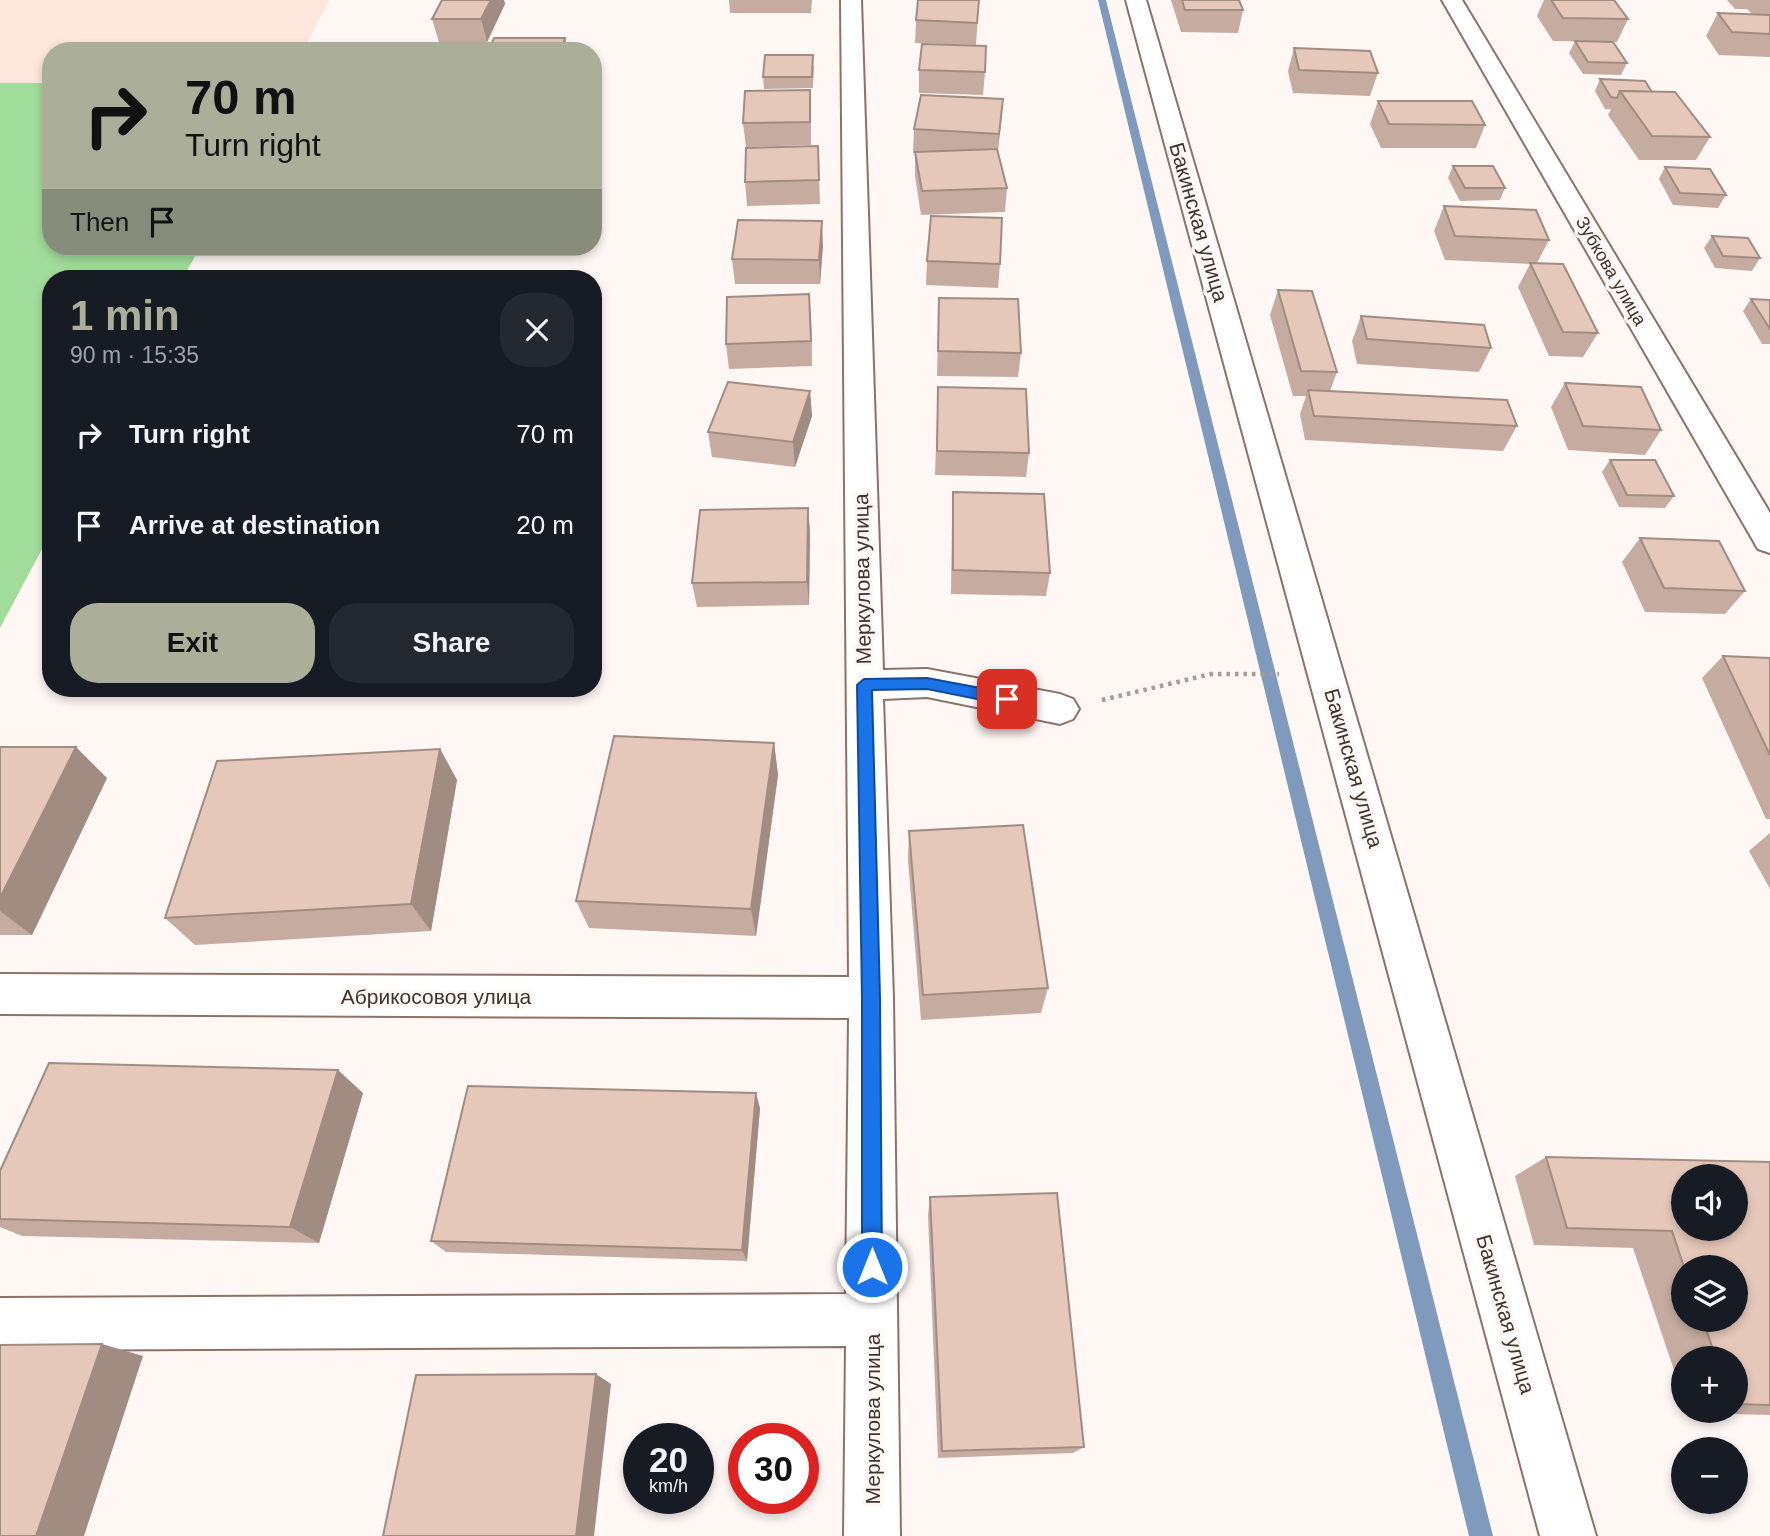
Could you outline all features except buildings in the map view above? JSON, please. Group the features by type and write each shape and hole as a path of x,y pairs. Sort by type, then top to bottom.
{"street":[{"name":"Меркулова улица","path":"851,0 871,998 873,1536"},
{"name":"Бакинская улица","path":"1136,0 1568,1536"},
{"name":"Зубкова улица","path":"1452,0 1770,541"},
{"path":"864,685 927,684 1060,709"},
{"name":"Абрикосовоя улица","path":"0,994 871,998"},
{"path":"0,1324 872,1320"}],"path":[{"path":"1060,709 1211,674 1327,673"}],"shaded area":[{"path":"0,0 329,0 308,42 42,42 42,256 195,256 187,270 42,270 42,549 0,628"}],"green space":[{"path":"0,83 42,83 42,256 195,256 187,270 42,270 42,549 0,628"}],"waterway":[{"path":"1102,0 1481,1536"}],"route":[{"path":"872,1267 871,998 864,685 927,684 1007,699"}]}
